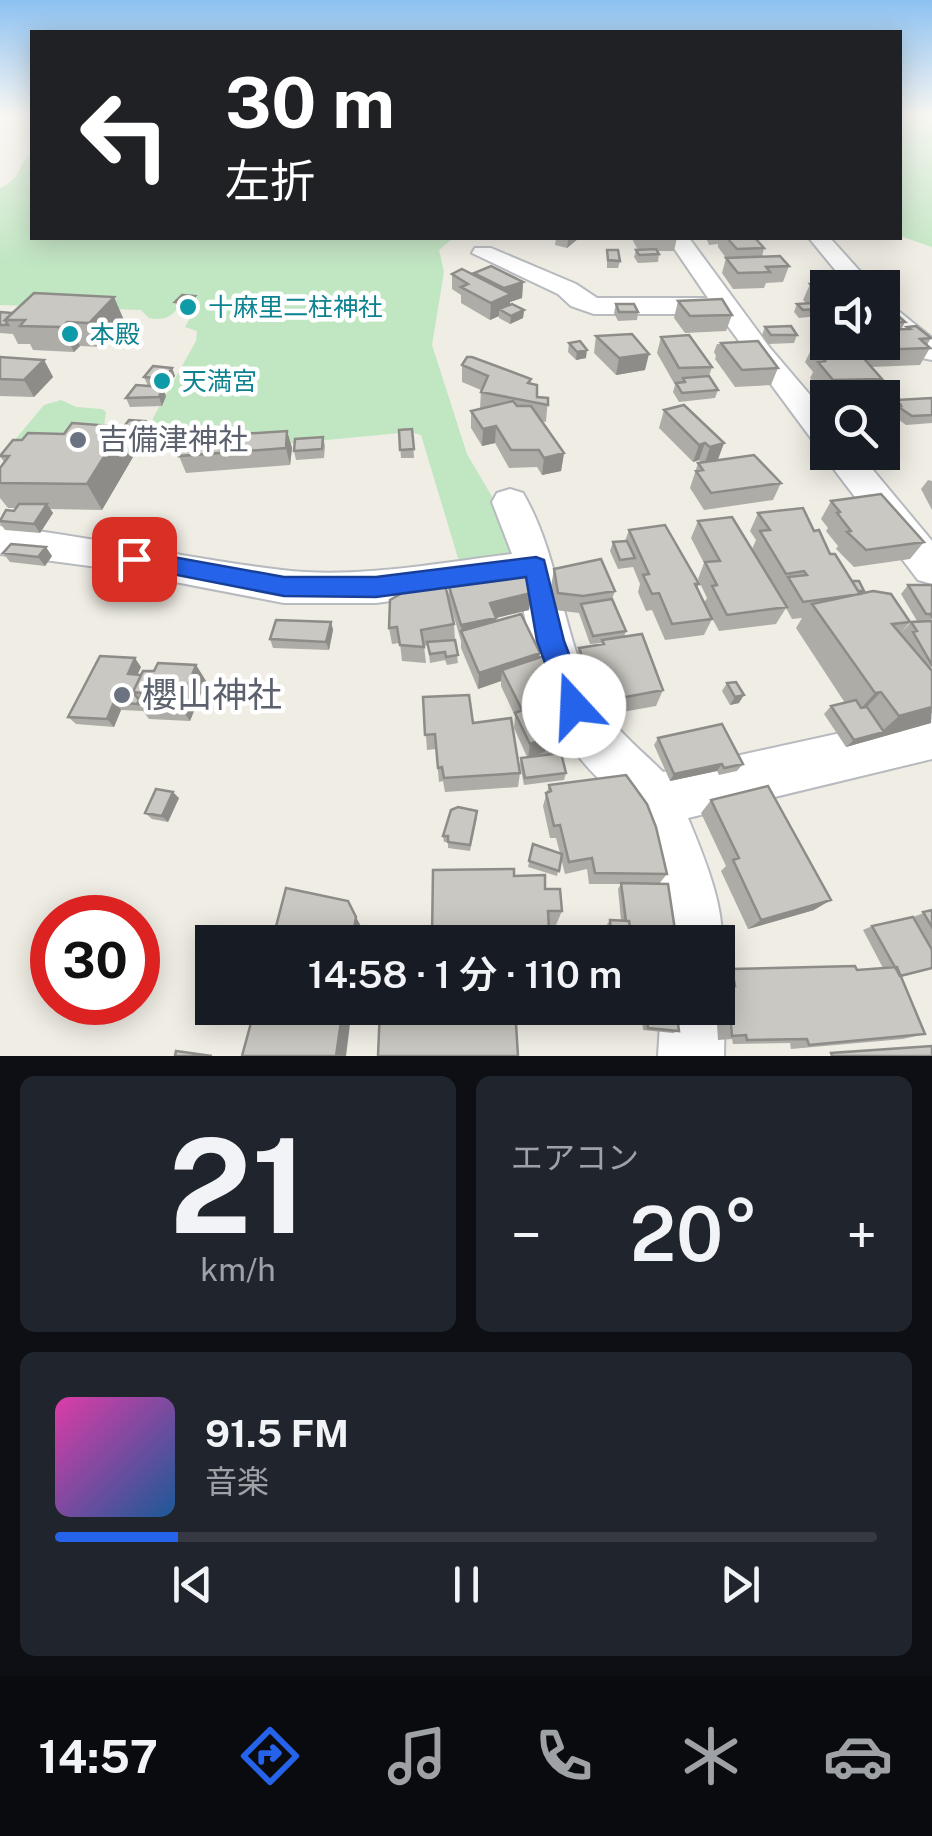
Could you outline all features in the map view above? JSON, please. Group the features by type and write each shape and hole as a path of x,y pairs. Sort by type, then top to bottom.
{"street":[{"path":"679,240 810,415"},
{"path":"821,240 847,270"},
{"path":"483,252 567,289 580,301 594,306 726,306"},
{"path":"900,325 932,352"},
{"path":"853,470 932,569"},
{"path":"510,502 536,566 550,641 574,706 596,741 654,800 680,867 690,925"},
{"path":"0,540 97,552 284,586 376,587 536,566"},
{"path":"654,800 932,736"},
{"path":"691,1056 692,1025"}],"green space":[{"path":"23,163 30,163 30,240 451,240 439,250 444,272 432,345 467,454 497,505 515,551 510,559 471,565 458,558 421,435 410,432 202,452 160,445 153,436 153,418 196,341 197,331 185,327 200,301 183,302 172,314 160,319 149,318 141,310 0,305 0,188 16,176"},
{"path":"902,163 932,163 932,247 902,237"},
{"path":"61,400 106,412 103,432 3,454 44,405"}],"building":[{"path":"729,240 757,240 764,248 737,249"},
{"path":"656,249 659,254 639,255 636,250"},
{"path":"607,250 618,250 620,261 608,260"},
{"path":"780,256 789,266 766,267 770,272 738,273 726,258"},
{"path":"491,266 523,282 504,288 474,273"},
{"path":"462,269 511,294 491,303 461,287 468,284 452,274"},
{"path":"34,293 114,297 89,323 20,326 25,320 5,320"},
{"path":"182,295 195,296 189,303 175,302"},
{"path":"722,299 732,315 690,316 678,301"},
{"path":"810,303 810,310 803,310 797,304"},
{"path":"512,304 524,310 511,316 499,309"},
{"path":"616,304 634,304 638,312 619,312"},
{"path":"0,312 12,313 5,320 8,325 0,325"},
{"path":"791,326 797,335 771,335 765,327"},
{"path":"916,326 931,338 920,339 930,348 900,349 900,329 910,329 907,327"},
{"path":"632,334 649,354 619,358 596,336"},
{"path":"689,335 712,367 679,368 661,337"},
{"path":"580,341 587,350 577,352 569,343"},
{"path":"758,341 778,368 742,370 721,343"},
{"path":"0,357 44,360 24,380 0,379"},
{"path":"467,357 531,379 528,383 537,385 537,397 548,398 548,405 481,392 488,376 462,365"},
{"path":"865,360 882,379 833,380 818,362"},
{"path":"153,366 172,368 164,379 144,377"},
{"path":"709,376 718,390 682,393 676,383 685,382 683,378"},
{"path":"136,385 163,387 159,397 126,398"},
{"path":"932,398 932,415 912,416 900,408 900,400"},
{"path":"513,401 517,406 531,406 564,453 544,458 539,450 511,450 496,426 483,429 471,411"},
{"path":"684,405 724,443 699,445 664,410"},
{"path":"129,420 145,421 138,431 126,430 123,428"},
{"path":"72,423 112,426 109,431 120,431 87,484 0,483 0,468 9,456 0,456 13,440 22,440 28,433 64,434"},
{"path":"412,429 414,449 400,450 399,430"},
{"path":"287,431 286,448 179,456 184,438"},
{"path":"323,437 322,449 294,451 295,439"},
{"path":"754,455 781,483 711,493 696,471 703,470 698,463"},
{"path":"881,494 924,542 866,550 847,532 851,531 831,501"},
{"path":"19,504 47,504 34,524 0,521 6,510 14,511"},
{"path":"803,508 814,531 819,530 830,554 835,554 860,594 803,602 788,577 807,575 804,571 786,574 760,531 770,530 758,513"},
{"path":"732,517 787,607 727,615 705,562 720,561 698,521"},
{"path":"665,525 699,584 695,584 712,619 672,624 659,593 652,594 643,575 649,574 629,530"},
{"path":"627,541 635,558 620,560 613,542"},
{"path":"11,544 46,547 38,557 3,553"},
{"path":"601,559 615,591 583,596 558,593 554,569"},
{"path":"526,566 531,593 490,603 496,618 461,625 448,583"},
{"path":"852,581 859,581 864,591 858,591"},
{"path":"445,584 454,624 421,630 424,647 400,645 397,627 389,628 390,600 404,592"},
{"path":"908,585 932,585 932,617 926,614"},
{"path":"873,591 891,594 910,622 892,624 932,671 932,707 899,716 881,692 875,693 812,604"},
{"path":"612,599 626,631 593,636 581,604"},
{"path":"521,614 540,653 479,673 461,631"},
{"path":"276,620 331,622 326,642 270,639"},
{"path":"932,621 932,665 911,622"},
{"path":"642,634 663,690 599,702 579,648"},
{"path":"455,640 458,655 430,654 427,642"},
{"path":"100,656 135,658 128,674 141,675 133,692 139,700 137,704 114,702 107,719 68,717"},
{"path":"544,656 586,734 552,747 548,737 530,744 515,713 522,710 502,670"},
{"path":"158,663 196,665 180,706 137,704 142,693 133,692 143,671 154,671"},
{"path":"736,682 744,695 735,697 727,683"},
{"path":"469,695 473,723 511,718 520,773 444,778 442,767 438,768 435,734 425,735 423,697"},
{"path":"856,700 861,708 867,707 884,732 854,740 831,706"},
{"path":"722,724 743,764 724,768 722,764 674,774 658,738"},
{"path":"561,753 566,773 525,778 521,758"},
{"path":"626,775 647,804 667,874 595,873 592,858 569,862 560,825 554,826 546,793 551,791 549,785"},
{"path":"768,786 831,900 761,920 733,860 739,858 711,800"},
{"path":"156,789 173,792 162,816 145,813"},
{"path":"458,807 477,811 470,845 448,842 448,836 443,836 451,810"},
{"path":"533,844 562,854 559,871 529,861"},
{"path":"514,869 514,876 545,875 545,889 560,889 562,911 548,911 549,925 432,925 433,870"},
{"path":"621,883 668,884 674,925 630,925"},
{"path":"286,888 348,901 356,917 355,925 276,925"},
{"path":"932,910 932,927 923,912"},
{"path":"913,917 932,950 932,968 900,976 872,926"},
{"path":"610,920 629,921 630,925 610,925"},
{"path":"897,967 925,1034 809,1045 807,1039 747,1040 746,1035 732,1036 735,969"},
{"path":"250,1025 341,1025 336,1056 242,1056"},
{"path":"379,1025 516,1025 518,1056 378,1056"},
{"path":"648,1025 678,1025 679,1031"},
{"path":"932,1046 932,1056 831,1053"},
{"path":"176,1051 212,1056 175,1056"}],"place":[{"name":"十麻里二柱神社","path":"188,307"},
{"name":"本殿","path":"70,334"},
{"name":"天満宮","path":"162,381"},
{"name":"吉備津神社","path":"78,440"},
{"name":"櫻山神社","path":"122,695"}],"route":[{"path":"134,559 284,586 376,587 536,566 550,641 574,706"}]}
